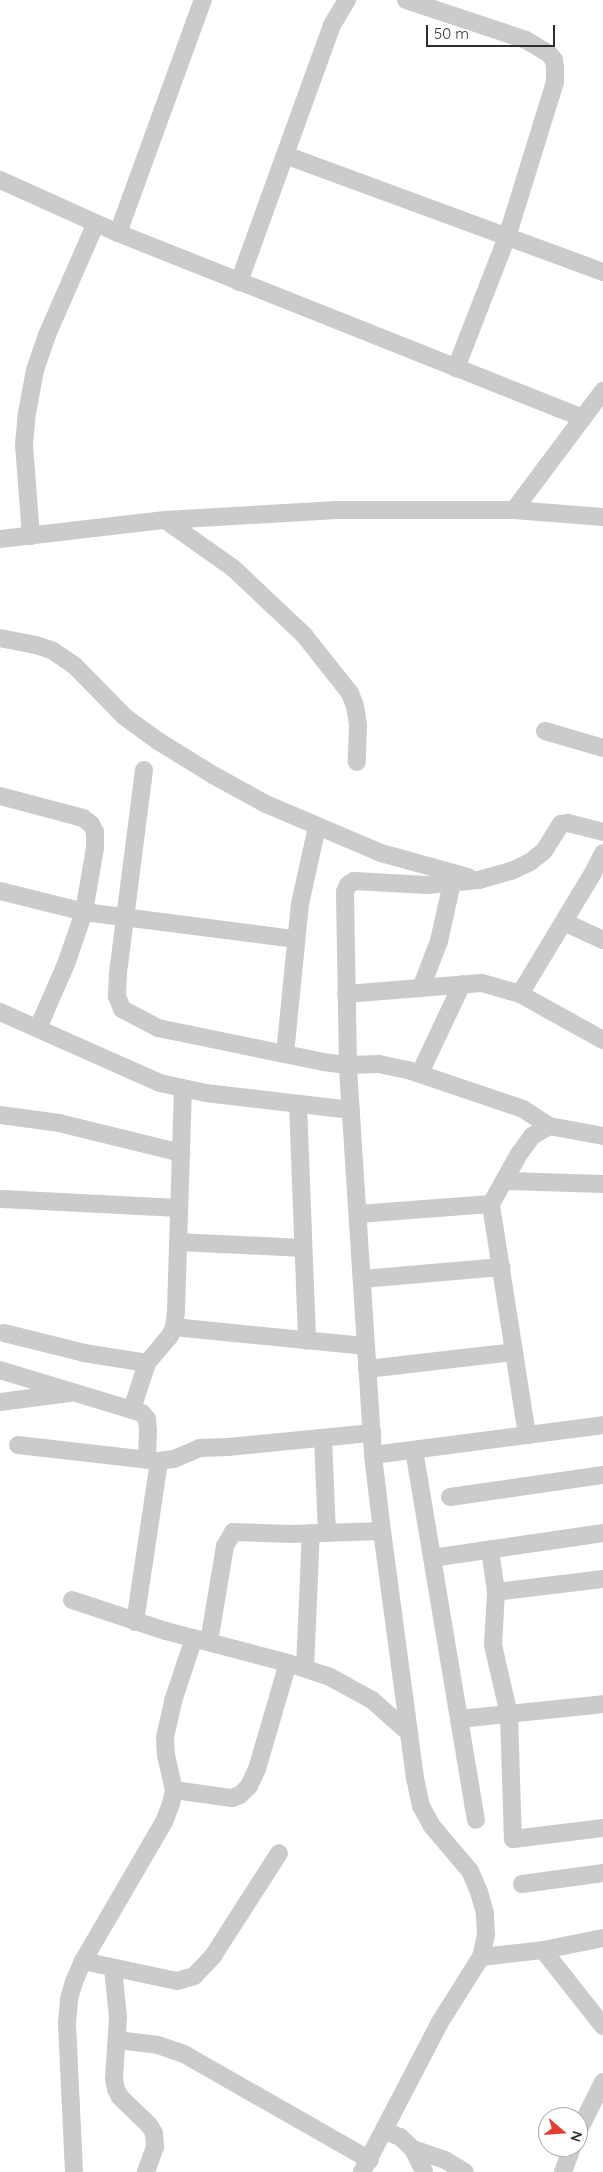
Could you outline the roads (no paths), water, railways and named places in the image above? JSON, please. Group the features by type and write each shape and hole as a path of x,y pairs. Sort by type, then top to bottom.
{"street":[{"path":"118,233 203,0"},
{"path":"239,282 332,25 347,0"},
{"path":"406,0 526,40 541,48 554,60 555,82 506,237 456,368"},
{"path":"285,155 603,272"},
{"path":"0,180 118,233 583,418"},
{"path":"31,536 24,445 26,413 35,370 47,335 96,223"},
{"path":"514,510 603,391"},
{"path":"0,539 165,520 337,510 514,510 603,517"},
{"path":"165,520 233,568 304,635 350,693 355,706 358,725 357,762"},
{"path":"0,638 36,645 53,651 74,665 125,717 158,741 213,775 317,827 380,854 479,880"},
{"path":"545,731 603,748"},
{"path":"144,770 124,916 117,996 122,1009 158,1028 285,1054 348,1065 379,1064 420,1074 523,1109 549,1126 603,1136"},
{"path":"0,796 83,818 91,824 95,832 95,848 84,912 66,964 38,1028"},
{"path":"118,2040 158,2045 184,2054 366,2166 440,2022 481,1957 486,1936 485,1913 479,1892 470,1871 432,1826 421,1806 408,1732 373,1455 348,1065 344,905 348,885 354,882 367,881 427,885 479,880 511,871 530,862 544,851 561,824 568,823 603,832"},
{"path":"285,1054 300,904 317,827"},
{"path":"520,994 603,853"},
{"path":"422,988 439,940 452,884"},
{"path":"0,891 84,912 296,939"},
{"path":"564,922 603,940"},
{"path":"346,994 482,983 520,994 603,1040"},
{"path":"420,1074 462,984"},
{"path":"0,1012 160,1083 182,1089 351,1110"},
{"path":"132,1409 147,1363 170,1336 174,1327 182,1089"},
{"path":"298,1104 307,1340"},
{"path":"0,1115 59,1123 181,1153"},
{"path":"527,1435 491,1204 519,1154 532,1136 549,1126"},
{"path":"504,1181 603,1184"},
{"path":"2,1199 179,1208"},
{"path":"358,1214 491,1204"},
{"path":"178,1242 303,1248"},
{"path":"362,1279 501,1267"},
{"path":"174,1327 366,1346"},
{"path":"4,1333 84,1352 147,1363"},
{"path":"368,1370 514,1352"},
{"path":"0,1370 132,1409 142,1413 146,1419 153,1460 135,1622"},
{"path":"0,1402 77,1392"},
{"path":"373,1455 603,1425"},
{"path":"18,1445 153,1460 174,1458 200,1448 372,1433"},
{"path":"305,1668 319,1533 323,1438"},
{"path":"414,1450 476,1820"},
{"path":"450,1497 603,1475"},
{"path":"74,2172 67,2023 74,1982 83,1962 164,1822 174,1790 166,1756 165,1736 173,1701 202,1640 225,1546 234,1532 319,1533 382,1531"},
{"path":"432,1558 603,1533"},
{"path":"490,1549 496,1592 493,1646 509,1715 513,1839 603,1828"},
{"path":"496,1592 603,1579"},
{"path":"72,1600 135,1622 305,1668 350,1686 372,1700 408,1732"},
{"path":"174,1790 232,1798 240,1795 249,1786 257,1770 288,1663"},
{"path":"459,1719 603,1704"},
{"path":"83,1962 177,1982 194,1976 213,1956 279,1853"},
{"path":"522,1884 603,1873"},
{"path":"481,1957 543,1950 603,1938"},
{"path":"543,1950 603,2026"},
{"path":"112,1968 118,2017 114,2079 120,2097 149,2125 155,2139 146,2172"},
{"path":"588,2112 603,2082"},
{"path":"385,2131 400,2138 413,2149 445,2160 465,2172"},
{"path":"413,2149 424,2172"},
{"path":"563,2172 568,2157"}]}
